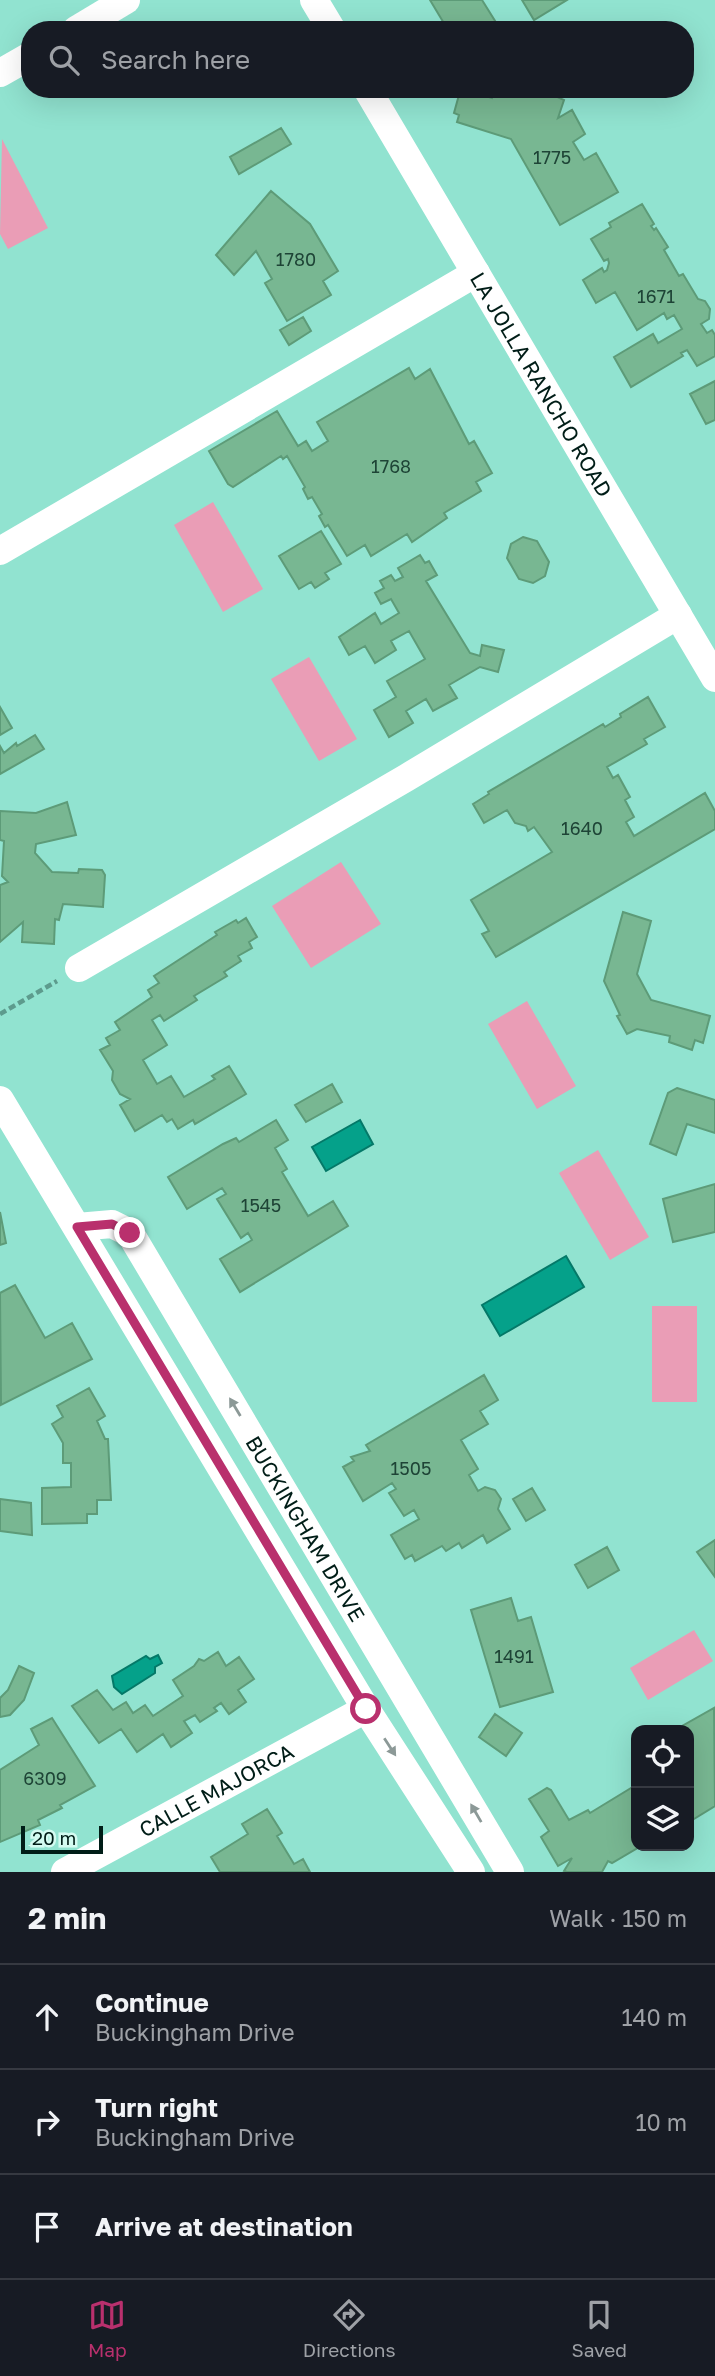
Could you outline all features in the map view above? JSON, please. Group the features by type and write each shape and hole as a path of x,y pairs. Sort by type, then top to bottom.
{"street":[{"path":"91,21 126,0"},
{"path":"314,0 327,21"},
{"path":"0,73 21,61"},
{"name":"LA JOLLA RANCHO ROAD","path":"372,98 715,678"},
{"path":"0,551 476,273"},
{"path":"79,968 406,778 678,615"},
{"name":"BUCKINGHAM DRIVE","path":"0,1100 366,1709 471,1872"},
{"name":"BUCKINGHAM DRIVE","path":"77,1227 112,1224 130,1233 510,1872"},
{"name":"CALLE MAJORCA","path":"65,1872 366,1709"}],"path":[{"path":"0,1014 79,968"}],"shaded area":[{"path":"2,139 48,228 8,249 0,234"},
{"path":"213,502 263,589 223,612 174,525"},
{"path":"309,657 357,739 319,761 271,679"},
{"path":"341,862 381,924 311,968 272,906"},
{"path":"527,1001 576,1086 537,1109 488,1024"},
{"path":"360,1120 373,1144 326,1171 312,1147"},
{"path":"598,1150 649,1237 610,1260 559,1173"},
{"path":"566,1256 584,1287 500,1336 482,1305"},
{"path":"652,1306 697,1306 697,1402 652,1402"},
{"path":"694,1630 713,1661 648,1700 630,1668"},
{"path":"158,1655 162,1663 155,1667 155,1673 122,1694 114,1687 112,1676 146,1656 150,1659"}],"building":[{"path":"430,0 482,0 495,21 443,21"},
{"path":"522,0 567,0 534,20"},
{"path":"458,98 564,100 558,118 572,110 585,134 573,142 584,160 596,153 618,192 560,225 511,139 457,122 459,115 454,113"},
{"path":"281,128 291,144 239,174 230,157"},
{"path":"271,191 310,224 338,271 323,281 331,295 287,321 265,283 272,279 256,251 234,275 216,255"},
{"path":"642,204 654,224 651,226 654,230 656,228 668,247 664,250 679,276 683,274 698,299 705,301 710,309 709,319 701,324 707,333 712,330 715,335 715,356 697,366 687,350 681,353 683,356 631,387 614,357 653,334 658,343 682,329 674,315 667,319 664,313 637,330 615,292 596,303 583,280 602,268 604,272 609,263 608,259 604,261 591,239 611,227 609,223"},
{"path":"303,317 311,331 289,345 280,330"},
{"path":"409,368 415,379 430,369 469,444 474,441 492,473 476,482 481,491 444,513 447,518 412,542 407,534 371,556 365,545 347,556 328,525 325,527 319,516 322,514 312,497 308,499 303,489 305,487 287,456 283,459 281,456 233,487 228,484 209,451 277,411 298,446 306,441 312,451 328,441 317,422"},
{"path":"715,381 715,420 706,424 690,394"},
{"path":"321,531 341,564 325,573 329,579 315,588 311,582 299,589 279,556"},
{"path":"523,537 537,541 549,562 545,576 533,583 519,579 507,558 511,544"},
{"path":"420,555 425,563 429,561 437,575 426,581 470,653 480,656 482,645 504,650 498,672 480,667 449,685 457,698 433,711 426,699 406,711 413,723 389,737 374,710 396,697 387,681 425,659 409,631 391,641 396,650 375,663 365,646 349,655 339,637 375,613 381,624 399,613 391,599 381,604 375,593 384,588 380,581 391,575 395,581 403,577 398,568"},
{"path":"648,697 665,727 644,739 647,744 607,767 613,778 618,775 630,797 625,800 634,817 626,822 634,836 705,793 715,811 715,829 496,957 482,934 489,931 471,900 552,852 534,827 528,831 526,826 515,823 507,810 484,823 473,804 489,794 488,792 603,724 605,727"},
{"path":"0,707 12,728 0,735"},
{"path":"35,735 44,749 0,774 0,746 4,753 16,743 17,746"},
{"path":"67,802 76,835 36,844 35,853 52,872 102,870 105,875 103,907 63,904 59,920 55,919 54,944 22,942 23,922 0,942 0,885 8,882 2,876 4,841 0,840 0,811 36,813"},
{"path":"623,912 651,921 637,974 651,1000 710,1016 703,1043 695,1040 692,1050 669,1042 670,1036 637,1029 627,1034 617,1016 620,1015 604,981"},
{"path":"246,918 257,937 249,942 252,948 238,956 241,961 224,972 227,976 194,996 197,1000 164,1021 160,1015 152,1020 167,1045 143,1060 157,1084 171,1076 184,1097 215,1079 212,1076 229,1066 246,1094 195,1124 193,1120 178,1129 172,1119 167,1122 162,1115 135,1131 120,1105 130,1099 120,1094 112,1080 113,1071 100,1050 110,1045 106,1038 120,1030 115,1022 152,997 148,990 159,983 154,976 217,935 215,932 236,920 238,923"},
{"path":"332,1084 342,1102 306,1122 295,1105"},
{"path":"677,1088 715,1100 715,1133 687,1124 676,1155 650,1144 668,1093"},
{"path":"276,1120 288,1140 275,1148 287,1169 282,1172 308,1216 333,1201 348,1226 240,1292 220,1259 252,1240 248,1233 241,1238 217,1199 226,1194 222,1188 187,1209 168,1177 223,1144 236,1138 239,1142"},
{"path":"715,1184 715,1232 673,1242 663,1199"},
{"path":"0,1212 6,1243 0,1245"},
{"path":"15,1285 45,1338 72,1323 92,1359 1,1405 0,1293"},
{"path":"484,1375 498,1400 480,1411 488,1424 461,1440 478,1469 469,1475 478,1491 485,1487 495,1490 501,1499 498,1509 510,1529 487,1543 483,1535 462,1548 459,1543 446,1551 442,1546 415,1561 412,1555 405,1559 391,1535 419,1519 414,1510 404,1516 389,1493 396,1489 392,1483 363,1501 343,1467 354,1461 351,1457 370,1451 366,1445"},
{"path":"89,1388 105,1416 97,1421 105,1439 108,1439 111,1500 97,1500 97,1514 87,1514 87,1523 42,1524 42,1488 71,1487 71,1463 63,1463 63,1443 52,1424 63,1417 57,1406"},
{"path":"532,1488 545,1510 526,1521 513,1499"},
{"path":"0,1499 31,1503 32,1535 0,1531"},
{"path":"715,1540 715,1577 697,1552"},
{"path":"607,1547 619,1570 588,1588 575,1565"},
{"path":"511,1598 518,1621 531,1617 553,1692 500,1707 471,1610"},
{"path":"218,1652 226,1666 239,1657 254,1679 238,1690 246,1702 229,1714 221,1703 214,1708 217,1711 200,1722 195,1715 184,1721 192,1733 171,1747 163,1734 137,1752 121,1729 99,1743 72,1706 97,1690 113,1710 126,1702 133,1713 145,1705 153,1716 183,1696 173,1680 194,1666 199,1659 204,1661"},
{"path":"19,1666 34,1673 24,1700 10,1715 0,1717 0,1698 8,1690"},
{"path":"714,1708 715,1806 694,1819 694,1725 684,1725"},
{"path":"495,1714 522,1733 506,1756 479,1737"},
{"path":"52,1718 95,1786 38,1820 40,1825 0,1842 0,1770 39,1745 31,1729"},
{"path":"547,1788 551,1790 569,1820 588,1810 590,1813 631,1788 632,1851 612,1863 608,1861 602,1872 564,1871 572,1858 558,1866 541,1837 549,1831 529,1799"},
{"path":"267,1809 282,1833 277,1836 294,1864 303,1859 310,1872 220,1872 211,1857 248,1834 242,1824"}],"route":[{"path":"130,1233 112,1224 77,1227 366,1709"}]}
